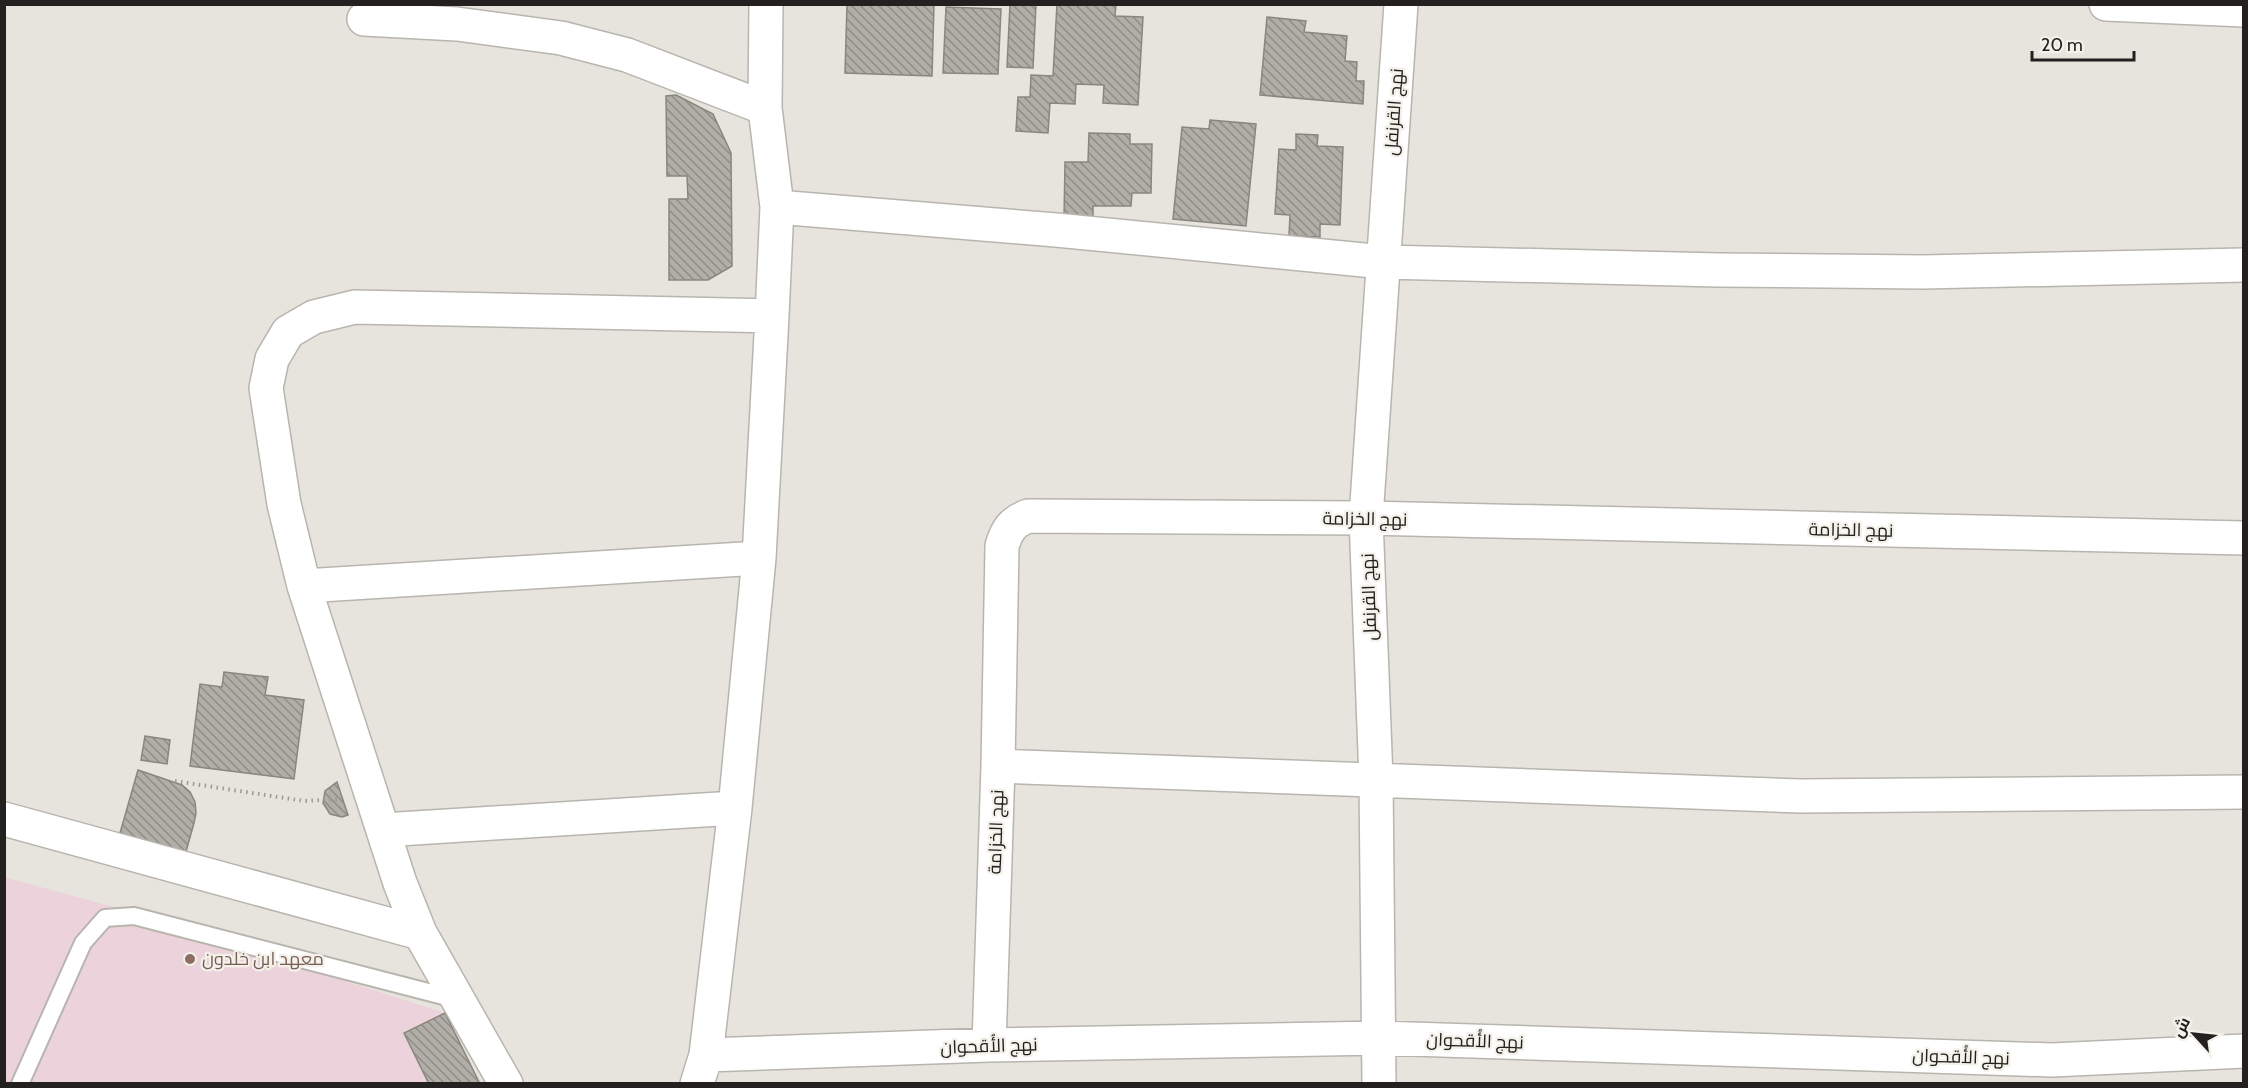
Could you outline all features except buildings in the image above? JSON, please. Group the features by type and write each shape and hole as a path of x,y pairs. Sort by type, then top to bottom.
{"street":[{"path":"702,1069 735,808 759,558 777,207 765,108 766,4"},
{"name":"نهج القرنفل","path":"1379,1083 1376,779 1366,518 1401,4"},
{"path":"2106,4 2244,10"},
{"path":"364,19 457,24 561,38 627,56 765,108"},
{"path":"777,207 1068,231 1384,262 1718,270 1923,272 2244,265"},
{"path":"506,1083 420,933 371,794 304,586 284,504 266,388 272,359 288,332 314,317 355,307 772,316"},
{"name":"نهج الخزامة","path":"989,1045 1002,546 1010,526 1016,520 1028,516 1366,518 2244,538"},
{"path":"304,586 759,558"},
{"path":"998,766 1800,795 2244,792"},
{"path":"383,830 735,808"},
{"path":"4,819 420,933"},
{"name":"نهج الأُقحوان","path":"702,1069 989,1045 1380,1038 2052,1060 2244,1051"}],"lane":[{"path":"20,1083 83,942 105,918 134,916 456,999"}],"path":[{"path":"175,781 304,801 323,801 371,794"}],"shaded area":[{"name":"معهد ابن خلدون","path":"4,877 110,906 445,1013 480,1083 5,1083"}],"place":[{"name":"معهد ابن خلدون","path":"190,959"}]}
